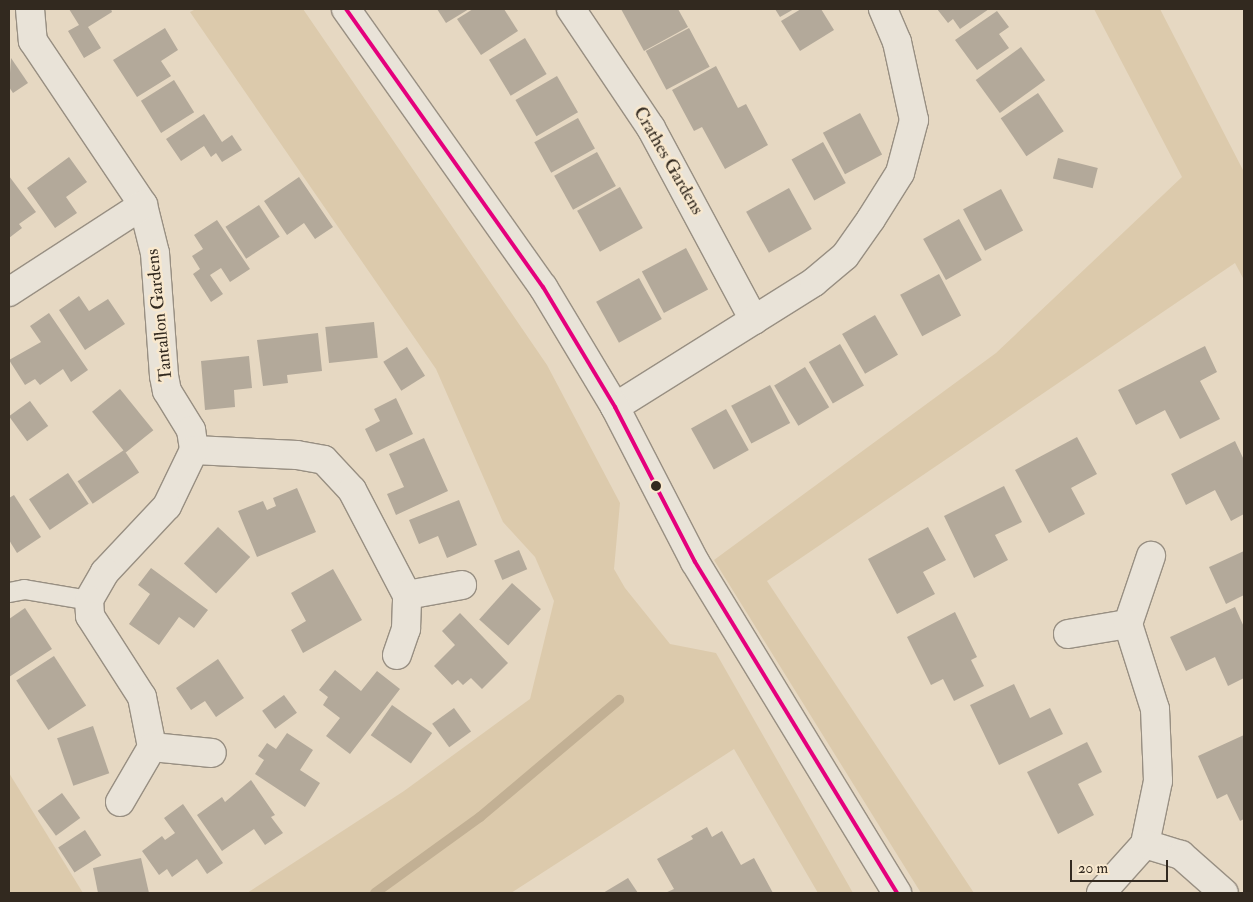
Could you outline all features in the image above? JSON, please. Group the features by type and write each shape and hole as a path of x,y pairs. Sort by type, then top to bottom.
{"street":[{"path":"346,9 543,286 616,407 695,562 897,893"},
{"name":"Crathes Gardens","path":"572,9 651,128 754,320"},
{"path":"616,407 814,282 845,256 900,173 914,120 897,42 884,9"},
{"name":"Tantallon Gardens","path":"23,11 33,41 144,205 155,253 164,376 167,391 191,430 194,450"},
{"path":"9,292 144,205"},
{"path":"120,802 152,747 142,696 90,616 88,600 105,572 167,506 194,450 297,455 324,460 352,490 407,595 406,629 397,655"},
{"path":"1101,893 1145,844 1158,781 1155,709 1128,624 1151,556"},
{"path":"407,595 462,585"},
{"path":"1068,634 1128,624"},
{"path":"152,747 212,753"},
{"path":"1145,844 1181,855 1224,893"}],"lane":[{"path":"9,592 24,589 88,600"}],"shaded area":[{"path":"196,9 303,9 547,365 620,503 614,569 625,588 670,644 716,653 853,893 818,893 734,749 511,893 247,893 404,791 530,699 554,601 535,557 503,522 436,369 190,12"},
{"path":"1094,9 1160,9 1244,172 1244,280 1235,263 767,581 974,893 921,893 714,560 996,353 1182,177"},
{"path":"9,773 83,893 9,893"}],"building":[{"path":"69,9 111,9 112,12 88,27 101,48 84,58 68,31 79,25"},
{"path":"437,9 469,9 446,23"},
{"path":"473,9 504,9 518,31 481,55 457,19"},
{"path":"621,9 678,9 688,27 644,51"},
{"path":"775,9 794,9 780,17"},
{"path":"801,9 821,9 834,30 800,51 781,21"},
{"path":"937,9 989,9 960,29 953,19 948,23"},
{"path":"997,11 1009,27 999,34 1009,48 977,70 955,40"},
{"path":"165,28 178,50 161,61 171,76 137,97 113,60"},
{"path":"689,28 710,67 666,90 646,51"},
{"path":"525,38 547,74 511,96 489,60"},
{"path":"1021,47 1045,80 1000,113 976,80"},
{"path":"11,58 28,83 13,93 9,87"},
{"path":"716,66 738,108 746,104 768,145 725,169 702,127 694,131 672,90"},
{"path":"557,76 578,112 536,136 515,100"},
{"path":"174,80 194,112 161,133 141,101"},
{"path":"1038,93 1064,131 1026,156 1001,118"},
{"path":"860,113 882,154 845,174 823,133"},
{"path":"204,114 222,142 232,135 242,150 222,162 216,153 211,157 204,146 181,161 166,139"},
{"path":"578,118 595,149 551,173 534,142"},
{"path":"823,142 846,183 814,201 792,159"},
{"path":"597,152 616,186 573,210 554,176"},
{"path":"69,157 87,182 66,197 77,213 55,228 27,188"},
{"path":"1058,158 1098,168 1093,188 1053,178"},
{"path":"9,176 36,212 19,224 22,228 9,238"},
{"path":"299,177 333,227 315,239 304,223 287,235 264,201"},
{"path":"620,187 643,228 600,252 577,211"},
{"path":"789,188 812,229 769,253 746,212"},
{"path":"1001,189 1023,230 985,251 963,209"},
{"path":"259,205 280,237 246,259 225,227"},
{"path":"959,219 982,260 946,280 923,239"},
{"path":"217,220 250,269 230,282 221,268 210,275 223,294 211,302 193,274 200,269 192,256 203,249 194,235"},
{"path":"686,248 708,289 664,313 642,271"},
{"path":"939,274 961,315 922,336 900,295"},
{"path":"639,278 662,319 619,343 596,302"},
{"path":"79,296 89,311 108,299 125,324 85,350 59,310"},
{"path":"49,313 88,370 71,382 63,369 40,385 35,379 25,385 9,360 41,342 30,326"},
{"path":"875,315 898,355 865,374 842,334"},
{"path":"374,322 378,358 329,363 325,327"},
{"path":"318,333 322,371 287,375 288,383 263,386 257,340"},
{"path":"840,344 864,386 833,404 809,362"},
{"path":"1205,346 1217,372 1200,381 1220,419 1180,439 1165,410 1136,425 1118,390"},
{"path":"407,347 425,376 401,391 383,362"},
{"path":"249,356 252,388 234,390 235,407 205,410 201,361"},
{"path":"805,367 829,407 798,426 774,386"},
{"path":"770,385 790,423 751,444 731,406"},
{"path":"120,389 153,430 125,453 92,412"},
{"path":"396,398 413,434 376,452 365,429 380,421 374,409"},
{"path":"30,401 48,426 27,441 9,416"},
{"path":"726,409 749,450 714,469 691,428"},
{"path":"1077,437 1097,474 1071,488 1085,514 1049,533 1015,470"},
{"path":"424,438 448,491 396,515 387,494 404,487 389,454"},
{"path":"1235,441 1244,460 1244,514 1231,521 1215,490 1186,505 1171,474"},
{"path":"124,450 139,472 93,504 78,481"},
{"path":"68,473 89,504 50,530 29,499"},
{"path":"1004,486 1022,522 995,535 1008,560 974,578 944,516"},
{"path":"297,488 316,532 257,557 238,511 263,501 267,510 276,506 273,498"},
{"path":"14,495 41,537 17,553 9,540 9,498"},
{"path":"459,500 477,545 447,558 438,536 419,544 409,520"},
{"path":"218,527 250,557 216,594 184,564"},
{"path":"928,527 946,560 923,572 935,594 897,614 868,559"},
{"path":"519,550 527,569 502,580 494,561"},
{"path":"1244,551 1244,595 1226,604 1209,567"},
{"path":"151,568 208,610 194,628 179,617 159,645 129,624 150,594 138,585"},
{"path":"333,569 362,620 303,653 291,630 306,621 291,593"},
{"path":"512,583 541,609 508,646 479,619"},
{"path":"1235,607 1244,627 1244,678 1228,686 1215,657 1186,671 1170,637"},
{"path":"25,608 52,649 9,677 9,619"},
{"path":"955,612 977,657 971,660 984,686 954,701 943,679 931,685 907,637"},
{"path":"460,613 508,663 482,689 471,678 463,685 458,680 452,685 434,666 455,645 442,631"},
{"path":"54,656 86,705 48,730 16,681"},
{"path":"218,659 244,698 216,717 205,701 191,710 176,688"},
{"path":"335,670 361,691 377,671 400,689 350,754 326,736 340,718 323,705 328,697 319,690"},
{"path":"1014,684 1030,718 1050,708 1063,734 999,765 970,705"},
{"path":"284,695 297,713 275,729 262,711"},
{"path":"392,705 432,733 411,763 371,735"},
{"path":"454,708 471,731 449,747 432,724"},
{"path":"93,726 109,773 73,786 57,738"},
{"path":"287,733 313,750 300,770 320,783 305,807 255,774 264,760 258,756 267,743 276,749"},
{"path":"1244,735 1244,819 1240,821 1227,794 1217,799 1198,756"},
{"path":"1087,742 1102,772 1078,784 1094,815 1058,834 1027,772"},
{"path":"251,780 275,815 271,817 283,833 265,845 254,829 222,851 197,815 222,797 225,802"},
{"path":"62,793 80,818 56,836 38,811"},
{"path":"183,804 223,863 207,874 197,859 172,877 167,869 159,875 142,851 162,836 165,840 175,833 164,818"},
{"path":"707,827 712,837 722,831 741,865 754,858 773,893 665,893 674,889 657,859 693,839 691,836"},
{"path":"85,830 101,855 75,873 58,847"},
{"path":"141,858 149,893 98,893 93,868"},
{"path":"628,878 638,893 603,893"}],"waterway":[{"path":"375,893 480,817 619,700"}],"transit line":[{"path":"346,9 543,287 615,407 695,562 897,893"}]}
